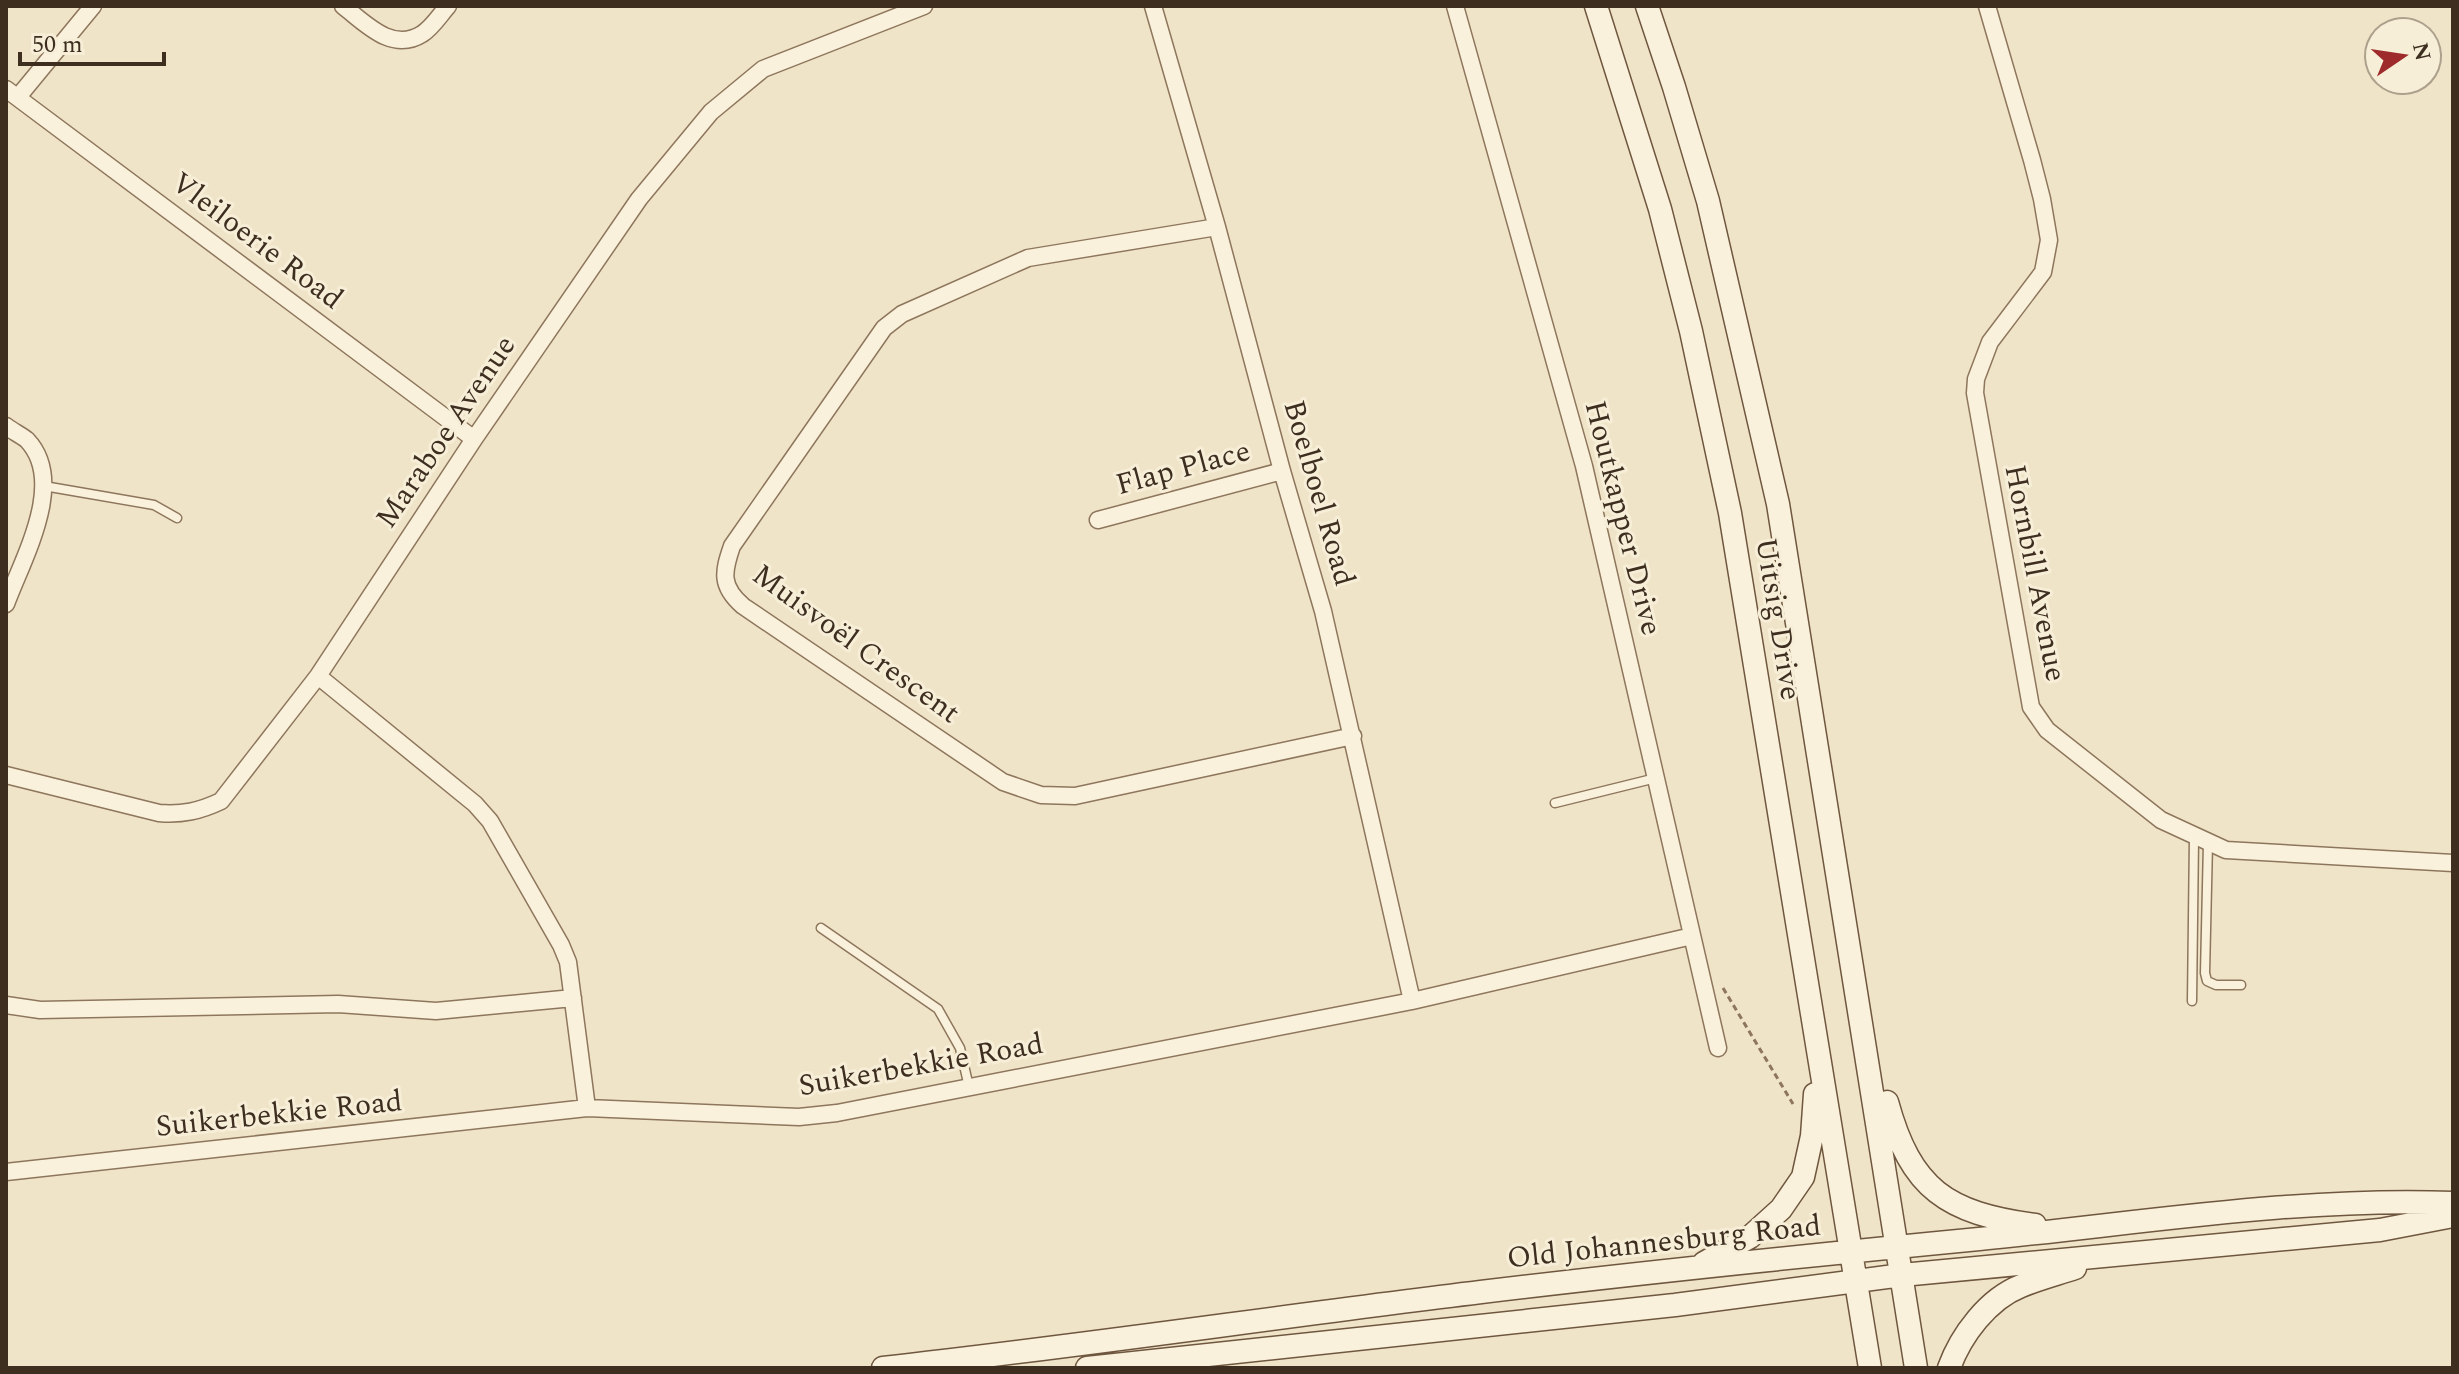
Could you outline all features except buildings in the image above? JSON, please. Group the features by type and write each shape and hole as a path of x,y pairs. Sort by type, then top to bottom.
{"main road":[{"name":"Uitsig Drive","path":"1596,6 1660,209 1691,331 1727,498 1870,1368"},
{"name":"Uitsig Drive","path":"1647,6 1708,201 1778,504 1916,1368"},
{"path":"1855,985 1895,1131 1906,1157 1927,1184 1954,1204 1992,1219 2038,1225 2097,1227"},
{"path":"1693,1269 1750,1237 1781,1209 1803,1177 1812,1136 1818,1056"},
{"name":"Old Johannesburg Road","path":"883,1368 1053,1349 1482,1292 1898,1247 2271,1209 2392,1201 2453,1203"},
{"name":"Old Johannesburg Road","path":"1087,1368 1675,1305 1902,1275 2380,1230 2453,1216"},
{"path":"1949,1368 1973,1326 2000,1298 2020,1286 2110,1257"}],"street":[{"path":"12,93 93,6"},
{"path":"343,6 385,37 408,40 423,34 448,6"},
{"name":"Maraboe Avenue","path":"6,775 159,813 176,815 197,812 221,801 318,676 474,439 639,199 711,112 763,69 924,6"},
{"name":"Boelboel Road","path":"1153,6 1323,611 1412,1001"},
{"name":"Houtkapper Drive","path":"1455,6 1584,466 1718,1048"},
{"name":"Hornbill Avenue","path":"1987,6 2032,160 2049,240 2043,272 1990,342 1976,379 1975,393 2031,707 2047,730 2161,820 2226,850 2453,863"},
{"name":"Vleiloerie Road","path":"12,93 474,439"},
{"name":"Muisvoël Crescent","path":"1217,227 1028,258 891,321 732,546 724,570 728,589 743,606 1003,782 1016,789 1041,795 1075,796 1353,736"},
{"path":"6,426 26,440 40,461 44,486 41,512 6,604"},
{"name":"Flap Place","path":"1098,520 1282,471"},
{"path":"318,676 475,804 490,821 568,962 587,1108"},
{"name":"Suikerbekkie Road","path":"6,1172 587,1108 799,1117 837,1113 1412,1001 1692,936"},
{"path":"6,1005 40,1010 338,1004 436,1011 573,998"}],"lane":[{"path":"44,486 154,505 177,518"},
{"path":"1555,803 1656,778"},
{"path":"2201,840 2207,981 2216,985 2241,985"},
{"path":"2192,1001 2201,840"},
{"path":"821,928 938,1009 960,1048 969,1087"}],"path":[{"path":"1716,976 1812,1136"}]}
